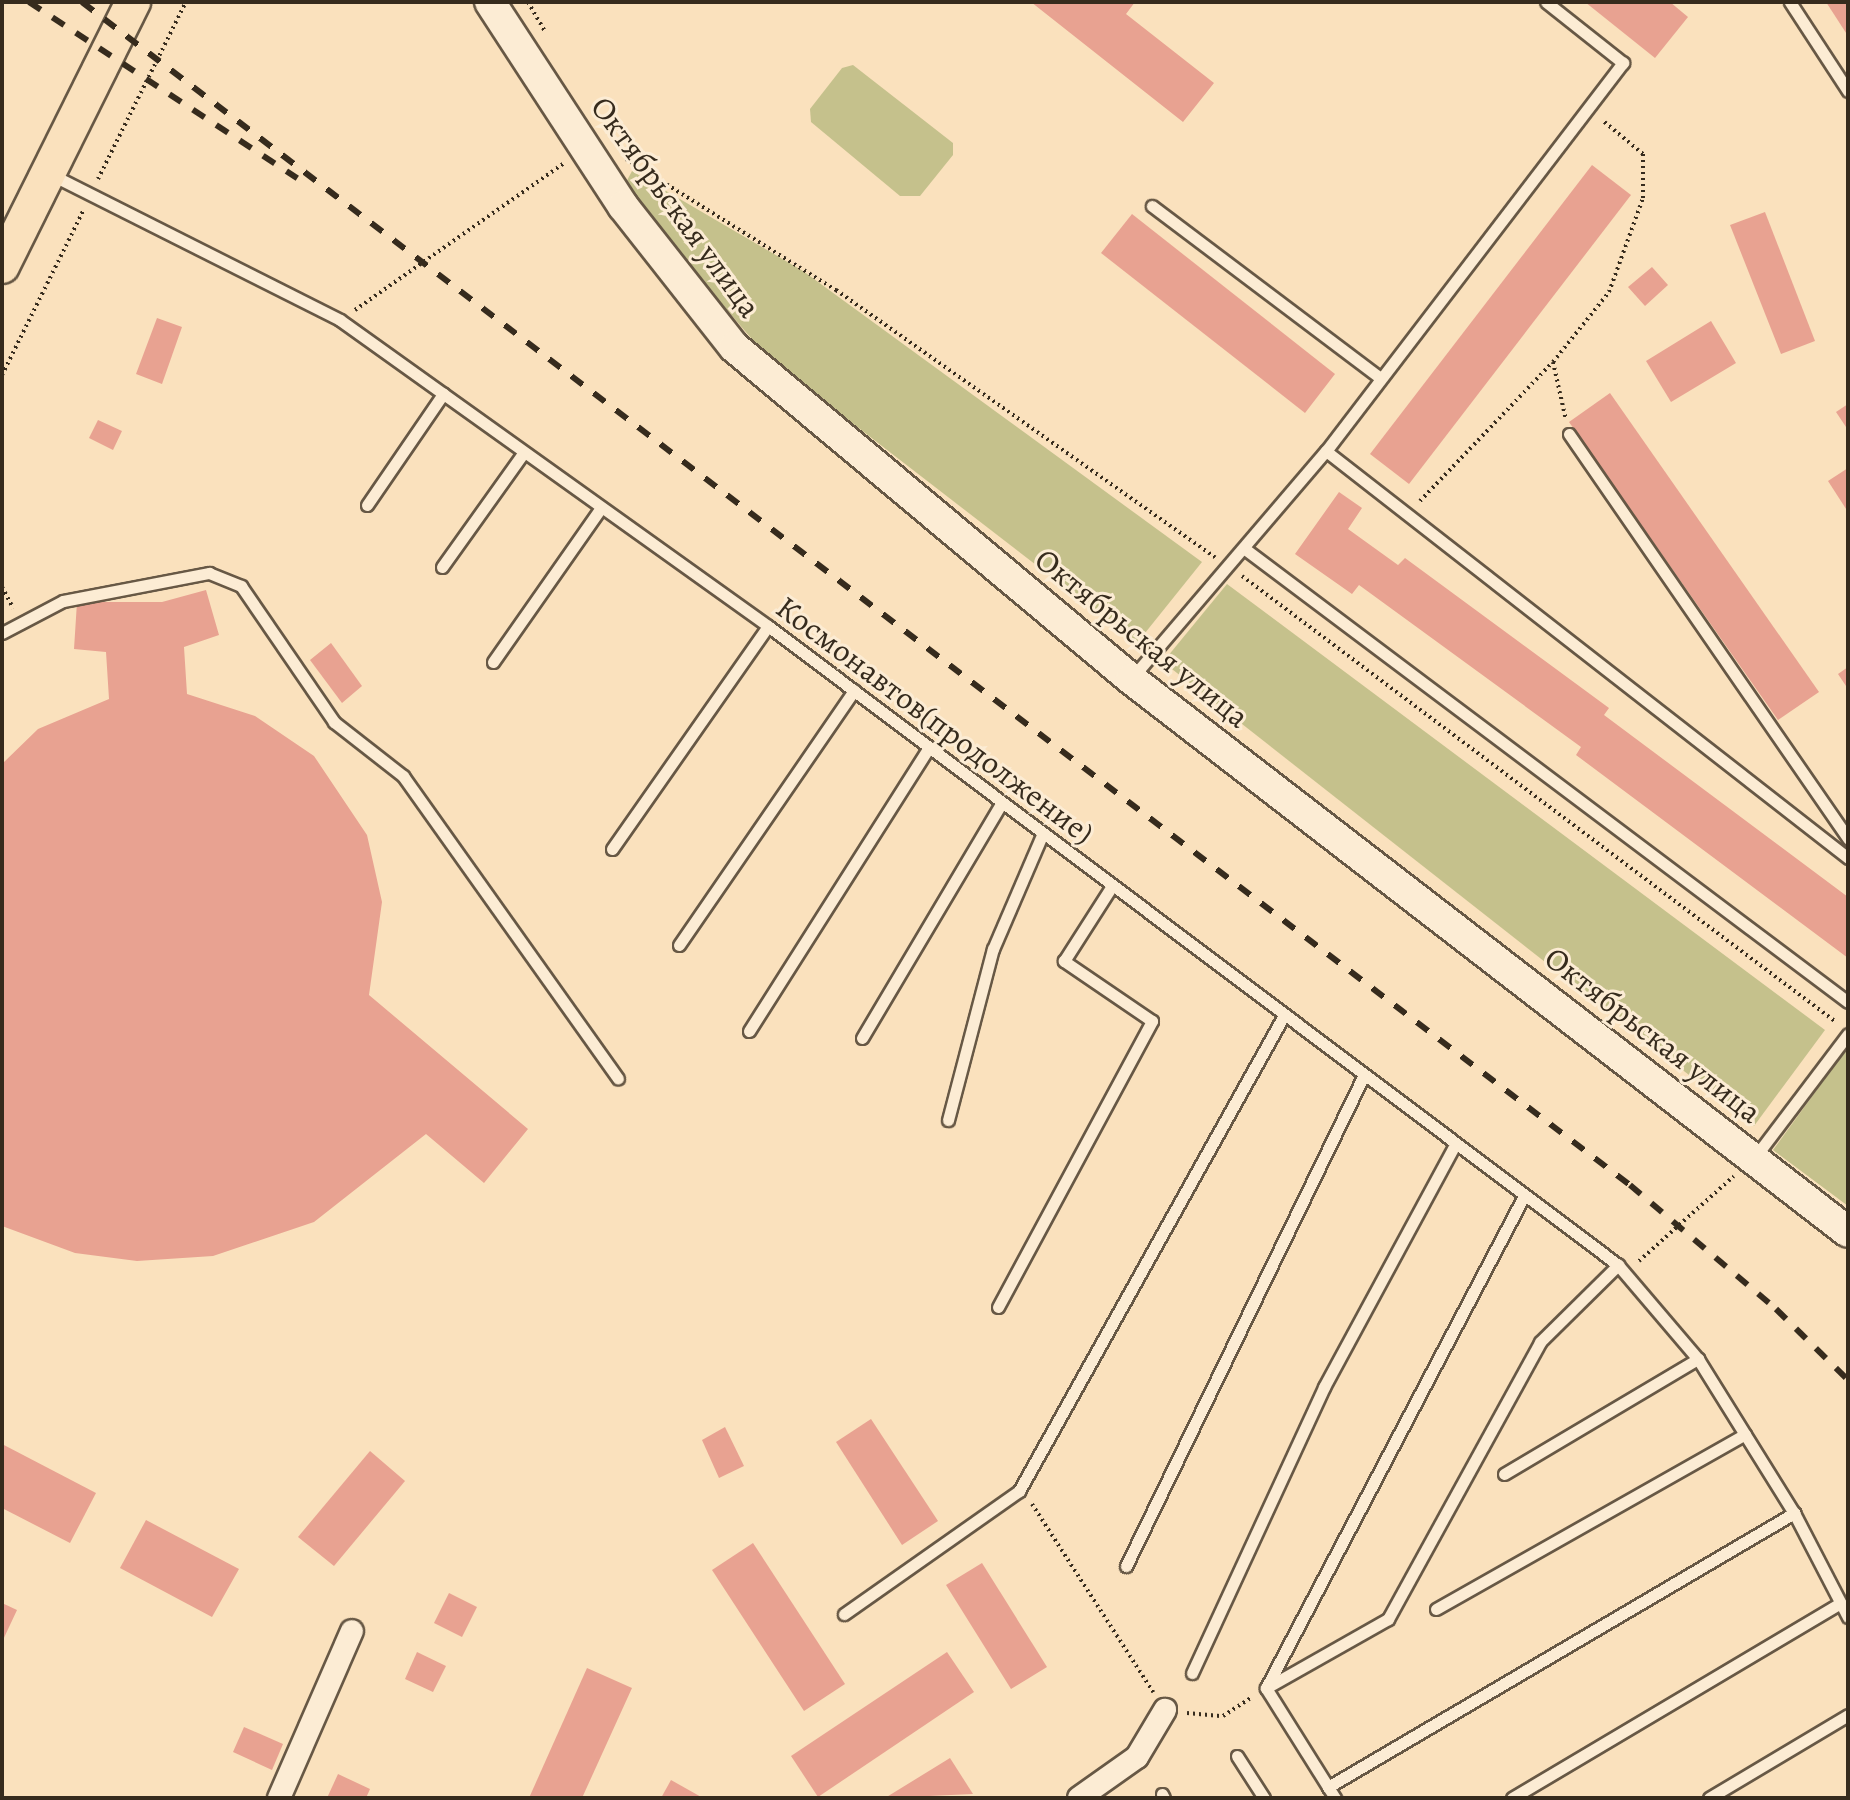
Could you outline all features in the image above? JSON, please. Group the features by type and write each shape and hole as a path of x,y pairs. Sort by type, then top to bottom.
{"main road":[{"path":"2,266 133,2"},
{"name":"Октябрьская улица","path":"491,6 623,206 734,347 1131,679 1848,1232"}],"street":[{"path":"279,1798 352,1631"},
{"path":"1079,1798 1137,1757 1165,1710"}],"lane":[{"path":"1131,679 1326,451 1623,63 1546,2"},
{"path":"1790,2 1848,91"},
{"name":"Космонавтов(продолжение)","path":"48,173 340,320 768,626 1283,1017 1622,1269 1698,1359 1794,1513 1848,1617"},
{"path":"1152,206 1380,378"},
{"path":"367,505 443,394"},
{"path":"1569,434 1848,839"},
{"path":"1326,451 1848,858"},
{"path":"442,567 524,452"},
{"path":"493,662 601,508"},
{"path":"1245,549 1848,1002"},
{"path":"2,633 63,601 209,573 241,586 334,722 403,776 618,1078"},
{"path":"612,849 768,626"},
{"path":"679,945 854,690"},
{"path":"749,1031 929,747"},
{"path":"862,1038 1002,802"},
{"path":"948,1120 993,949 1043,833"},
{"path":"998,1307 1152,1021 1064,961 1112,886"},
{"path":"844,1614 1021,1488 1283,1017"},
{"path":"1754,1158 1848,1034"},
{"path":"1126,1566 1363,1077"},
{"path":"1192,1673 1324,1387 1455,1145"},
{"path":"1266,1688 1524,1196"},
{"path":"1266,1688 1388,1619 1540,1342 1622,1269"},
{"path":"1504,1474 1698,1359"},
{"path":"1436,1609 1745,1434"},
{"path":"1328,1787 1794,1513"},
{"path":"1512,1798 1840,1603"},
{"path":"1266,1688 1335,1798"},
{"path":"1709,1798 1848,1715"},
{"path":"1237,1756 1264,1798"}],"path":[{"path":"91,194 186,2"},
{"path":"1407,514 1553,362 1609,292 1643,198 1643,154 1588,108"},
{"path":"340,320 399,284 585,148"},
{"path":"2,375 84,208"},
{"path":"1553,362 1569,434"},
{"path":"1622,1269 1754,1158"},
{"path":"1021,1488 1165,1710 1223,1716 1266,1688"}],"shaded area":[{"path":"853,65 953,143 953,155 920,196 900,196 811,122 810,109 842,68"},
{"path":"632,171 803,271 1202,562 1137,643 768,358 623,188"},
{"path":"1227,584 1825,1030 1754,1126 1163,662"},
{"path":"1848,1047 1848,1206 1773,1150"}],"building":[{"path":"1031,2 1135,2 1126,14 1214,83 1183,122"},
{"path":"1585,2 1670,2 1688,17 1655,58"},
{"path":"1826,2 1848,2 1848,36"},
{"path":"1592,165 1631,195 1409,484 1370,454"},
{"path":"1765,212 1815,341 1781,354 1730,225"},
{"path":"1132,214 1335,374 1305,413 1101,253"},
{"path":"1652,267 1668,285 1645,306 1628,287"},
{"path":"157,318 182,327 162,384 136,374"},
{"path":"1711,321 1736,363 1671,402 1646,361"},
{"path":"1610,393 1819,692 1778,720 1569,422"},
{"path":"1848,404 1848,430 1836,412"},
{"path":"98,420 122,431 113,450 89,438"},
{"path":"1848,468 1848,512 1828,481"},
{"path":"1339,492 1362,508 1348,529 1398,565 1405,558 1609,708 1604,715 1848,897 1848,958 1576,755 1581,747 1359,585 1352,594 1295,554"},
{"path":"206,590 219,635 184,647 187,694 255,716 314,756 367,835 382,902 369,995 528,1129 484,1183 426,1134 314,1222 213,1256 137,1261 75,1253 2,1226 2,764 38,729 109,699 106,652 74,649 77,602 162,602"},
{"path":"331,643 362,686 342,703 310,660"},
{"path":"1848,667 1848,689 1838,674"},
{"path":"871,1419 938,1521 902,1545 836,1442"},
{"path":"725,1427 744,1466 719,1478 702,1440"},
{"path":"2,1444 96,1493 70,1543 2,1508"},
{"path":"370,1451 405,1481 334,1566 298,1537"},
{"path":"146,1520 239,1569 212,1617 120,1568"},
{"path":"753,1543 845,1684 804,1711 712,1570"},
{"path":"982,1563 1047,1667 1011,1689 946,1585"},
{"path":"449,1593 477,1607 462,1637 434,1623"},
{"path":"2,1603 17,1610 2,1642"},
{"path":"417,1652 446,1666 433,1692 405,1679"},
{"path":"947,1652 974,1692 818,1797 791,1756"},
{"path":"587,1668 632,1688 582,1798 529,1798"},
{"path":"244,1727 283,1744 272,1770 233,1752"},
{"path":"950,1758 973,1794 885,1798"},
{"path":"338,1774 370,1789 366,1798 327,1798"},
{"path":"671,1780 703,1798 661,1798"}],"railway":[{"path":"29,2 297,178"},
{"path":"82,2 1630,1185 1776,1309 1848,1380"}]}
